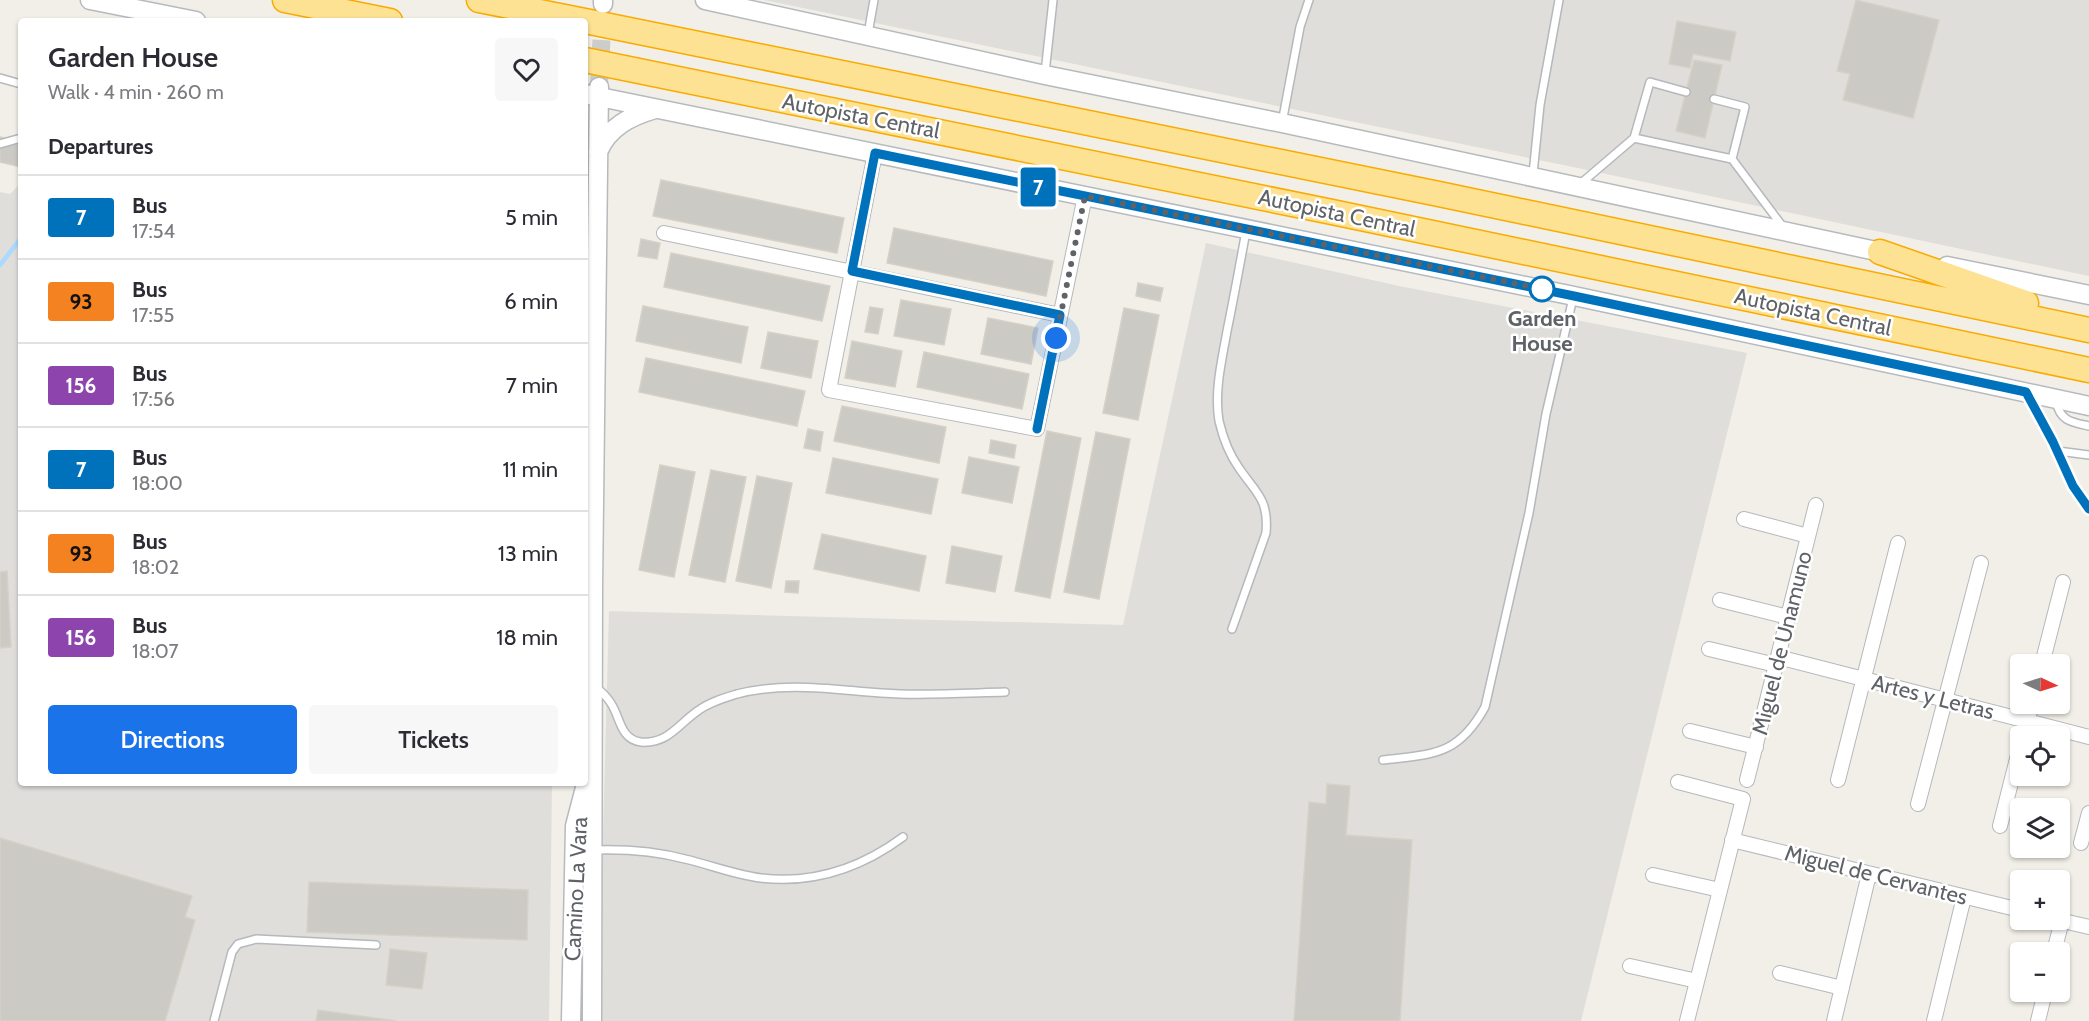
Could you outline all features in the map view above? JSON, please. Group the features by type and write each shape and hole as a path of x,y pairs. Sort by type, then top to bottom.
{"highway":[{"path":"285,0 375,18"},
{"name":"Autopista Central","path":"479,0 570,18"},
{"name":"Autopista Central","path":"588,22 1434,193 2086,329"},
{"name":"Autopista Central","path":"588,61 1344,214 2089,370"},
{"path":"1880,252 2024,302 2086,329"}],"street":[{"path":"90,0 135,13 173,18"},
{"path":"705,0 1045,75 1282,123 2089,295"},
{"path":"594,92 656,109 1574,296 2089,406"},
{"name":"Camino La Vara","path":"592,1021 593,684 589,554 597,153 594,92"},
{"path":"597,153 605,139 616,127 633,116 656,109"},
{"path":"875,153 829,390 1037,429 1085,196"},
{"path":"664,234 1060,315"},
{"name":"Miguel de Unamuno","path":"1747,780 1816,505"},
{"path":"1744,519 1808,536"},
{"path":"1838,780 1898,543"},
{"path":"1918,804 1981,563"},
{"path":"2044,654 2062,582"},
{"path":"1720,600 1788,617"},
{"name":"Artes y Letras","path":"1709,649 1864,679 2089,737"},
{"path":"2026,726 2029,714"},
{"path":"1690,731 1756,747"},
{"name":"Camino La Vara","path":"588,775 592,759"},
{"path":"1678,782 1743,798 1687,1021"},
{"name":"Camino La Vara","path":"571,1021 575,826 585,786"},
{"path":"2000,826 2010,786"},
{"path":"2081,843 2089,813"},
{"name":"Miguel de Cervantes","path":"1732,840 2010,908"},
{"path":"1834,1021 1869,874"},
{"path":"1653,875 1720,890"},
{"path":"1935,1021 1964,897"},
{"path":"2070,922 2089,927"},
{"path":"1630,966 1697,981"},
{"path":"1780,973 1842,988"},
{"path":"2038,1021 2043,1002"}],"lane":[{"path":"868,36 874,0"},
{"path":"1045,75 1053,0"},
{"path":"1282,123 1298,38 1309,0"},
{"path":"1533,177 1540,105 1559,0"},
{"path":"0,78 18,83"},
{"path":"1577,187 1634,138 1650,82 1686,92"},
{"path":"1714,99 1745,107 1732,159"},
{"path":"1634,138 1732,159 1787,232"},
{"path":"0,144 18,139"},
{"path":"1232,629 1266,533 1267,523 1260,496 1237,465 1224,439 1217,405 1220,370 1246,229"},
{"path":"1383,760 1435,754 1448,748 1469,730 1485,707 1529,513 1546,414 1574,296"},
{"path":"2026,392 2058,451 2073,486 2089,510"},
{"path":"2056,399 2058,411 2064,418 2089,426"},
{"path":"2058,451 2089,455"},
{"path":"593,684 607,697 624,732 638,742 666,737 708,704 768,688 808,687 900,694 1005,692"},
{"path":"592,850 616,849 663,854 742,875 768,879 795,879 827,874 859,864 889,848 903,837"},
{"path":"214,1021 232,952 238,944 256,939 376,945"}],"shaded area":[{"path":"764,0 2089,0 2089,276 1573,167"},
{"path":"18,186 18,786 552,786 549,1021 0,1021 0,192 10,194"},
{"path":"1206,243 1399,286 1747,353 1581,1021 598,1021 609,611 1123,625"}],"building":[{"path":"1856,0 1939,20 1913,118 1843,100 1850,74 1837,71"},
{"path":"1677,21 1736,32 1730,61 1693,54 1690,68 1669,64"},
{"path":"1694,60 1722,65 1705,138 1676,131"},
{"path":"0,137 18,141 18,166 0,162"},
{"path":"661,180 844,218 837,253 653,216"},
{"path":"894,228 1053,261 1046,296 887,263"},
{"path":"641,239 660,243 657,259 638,256"},
{"path":"671,253 830,286 822,321 664,287"},
{"path":"1138,283 1163,288 1160,301 1136,296"},
{"path":"901,300 951,309 944,345 894,336"},
{"path":"643,306 748,327 741,363 636,341"},
{"path":"870,307 883,309 878,334 865,332"},
{"path":"1124,308 1159,315 1138,420 1103,413"},
{"path":"988,318 1038,328 1031,364 981,354"},
{"path":"768,332 818,341 811,378 761,368"},
{"path":"852,341 902,351 895,387 845,378"},
{"path":"924,352 1029,374 1022,409 917,387"},
{"path":"646,358 805,391 797,426 639,392"},
{"path":"842,406 946,427 939,463 834,441"},
{"path":"808,429 823,432 820,451 804,448"},
{"path":"1047,431 1081,438 1050,598 1015,591"},
{"path":"1096,432 1130,439 1099,599 1064,592"},
{"path":"991,440 1016,445 1014,458 989,453"},
{"path":"969,457 1019,467 1012,503 962,493"},
{"path":"833,458 938,479 931,514 826,493"},
{"path":"660,465 695,472 674,577 639,570"},
{"path":"711,470 746,477 725,582 689,575"},
{"path":"757,476 792,483 771,588 736,581"},
{"path":"822,534 926,556 919,591 814,569"},
{"path":"952,546 1002,556 995,592 946,583"},
{"path":"7,571 11,647 0,648 0,572"},
{"path":"786,581 799,581 798,593 785,592"},
{"path":"1327,784 1350,786 1346,835 1412,840 1400,1021 1294,1021 1309,802 1326,804"},
{"path":"0,838 192,896 185,917 195,920 165,1021 0,1021"},
{"path":"309,882 528,890 527,940 307,932"},
{"path":"390,949 427,953 422,989 386,985"},
{"path":"318,1010 396,1021 316,1021"}],"waterway":[{"path":"0,265 18,242"}],"tunnel":[{"path":"599,85 603,12"}],"bus line":[{"name":"7","path":"1037,429 1060,315 852,271 875,153 1574,296 2026,392 2058,451 2073,486 2089,509"}],"place":[{"name":"Garden House","path":"1542,289"}],"route":[{"path":"1056,338 1085,196 1542,289"}]}
